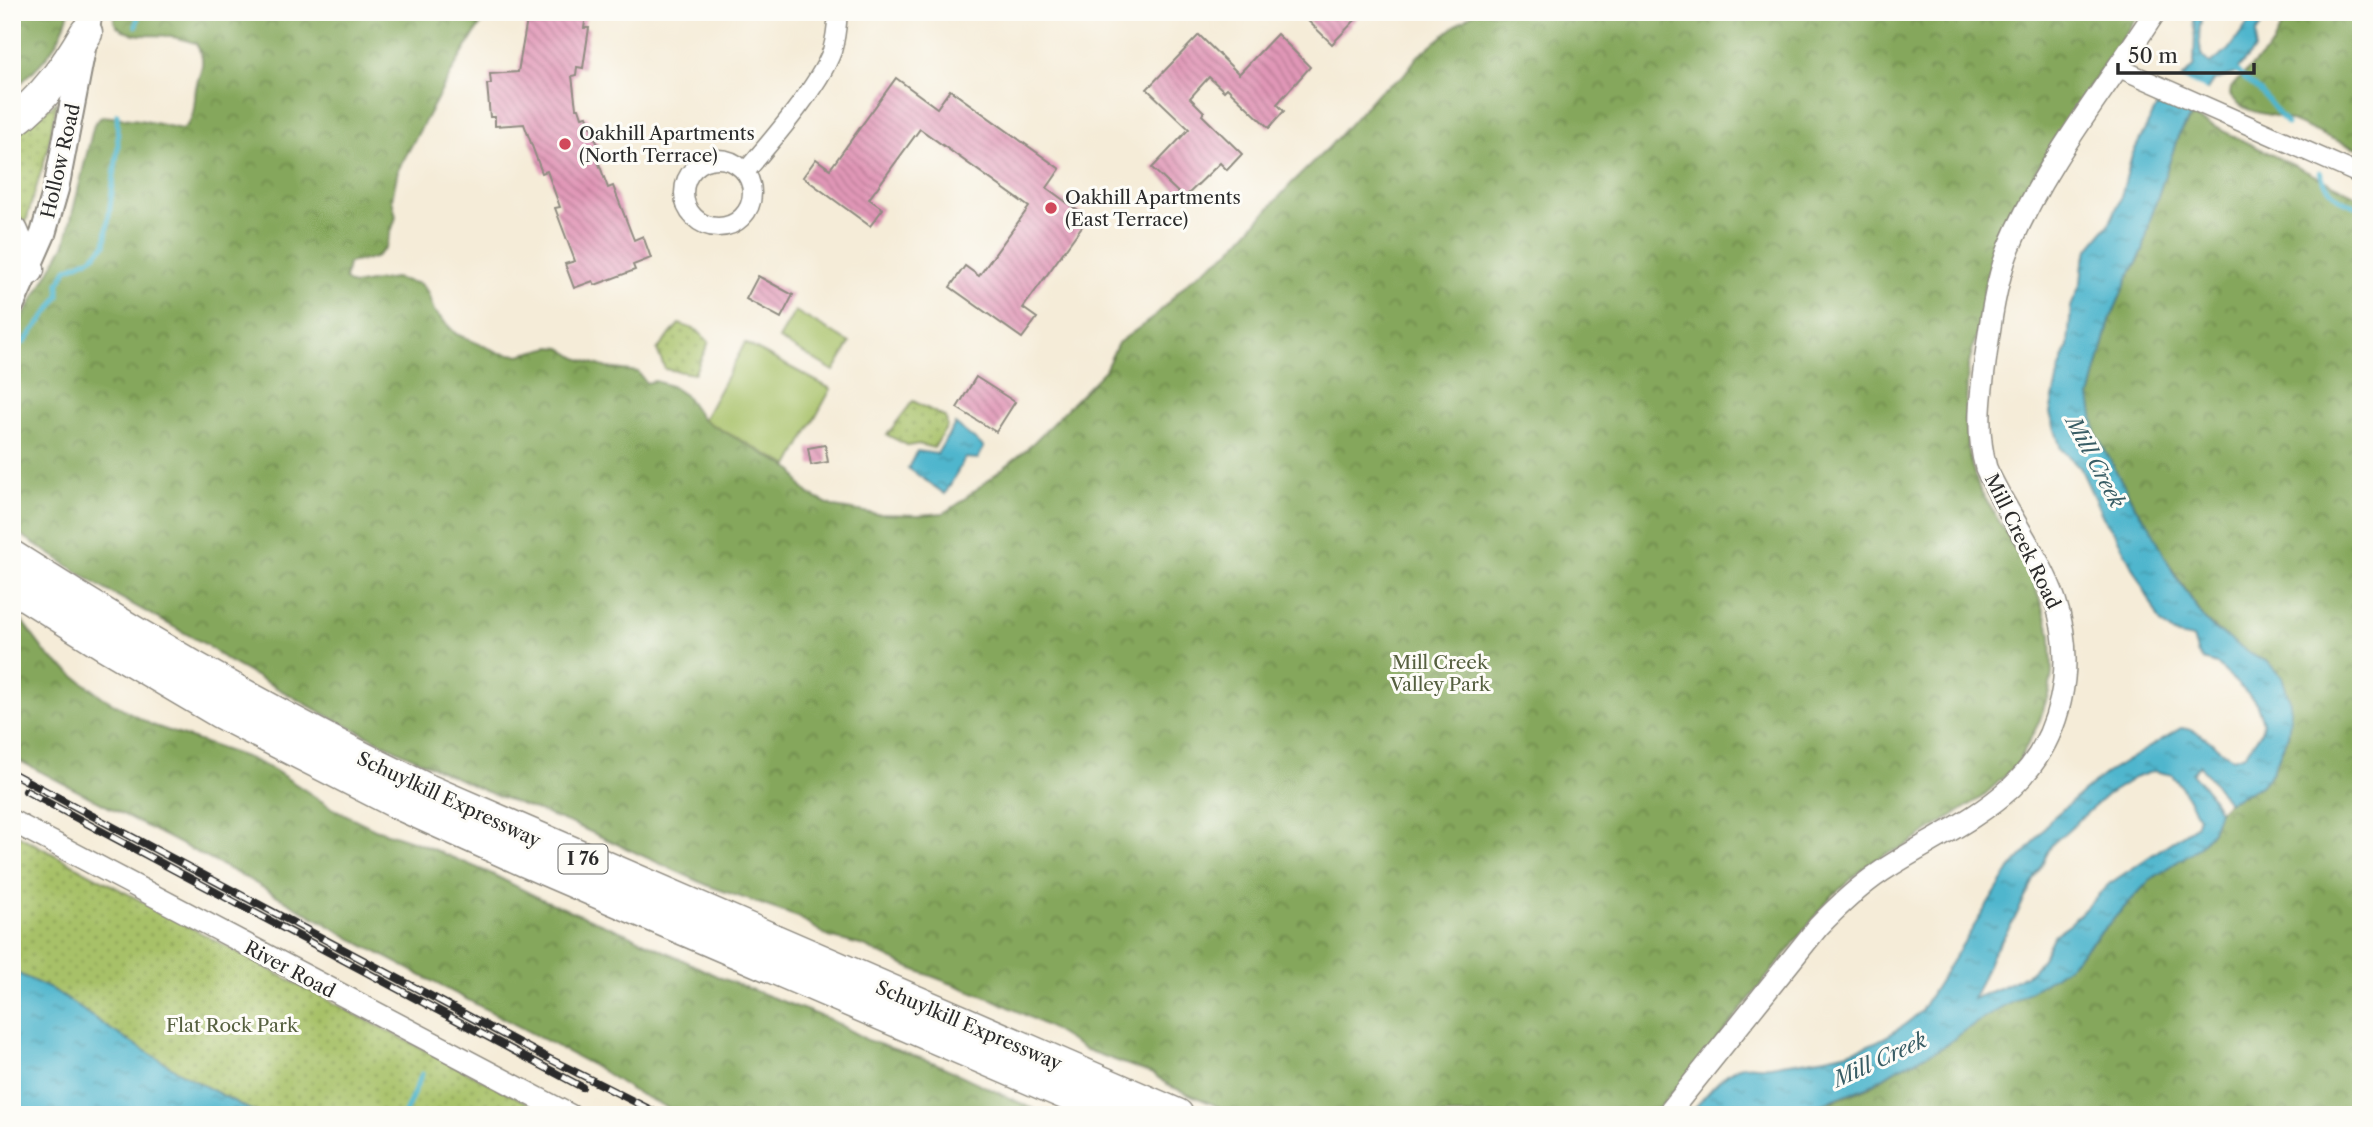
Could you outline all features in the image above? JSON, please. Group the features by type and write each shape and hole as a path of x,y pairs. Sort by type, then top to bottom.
{"highway":[{"path":"12,122 48,91 64,70 88,22"},
{"path":"12,232 29,270"},
{"name":"Schuylkill Expressway","path":"12,557 211,679 414,784 1177,1115"},
{"name":"Schuylkill Expressway","path":"12,586 197,698 279,744 400,804 1116,1115"}],"main road":[{"name":"Hollow Road","path":"12,304 43,234 56,189 88,22"}],"street":[{"path":"745,172 804,97 827,61 836,38 838,12"},
{"name":"Mill Creek Road","path":"1667,1115 1818,927 1838,906 1883,870 1998,798 2026,772 2048,739 2064,692 2065,642 2061,621 2046,579 2012,520 1986,468 1981,450 1978,416 1994,306 2009,249 2029,206 2057,159 2155,12"},
{"path":"2119,68 2361,175"},
{"name":"River Road","path":"12,821 569,1115"}],"green space":[{"path":"12,12 69,12 54,47 12,91"},
{"name":"Mill Creek Valley Park","path":"115,12 488,12 398,170 392,199 396,217 386,247 375,258 348,263 345,280 353,285 394,278 420,284 427,291 434,311 456,334 500,353 519,355 551,347 561,348 577,358 607,368 638,372 646,383 655,381 671,386 686,396 702,419 793,470 801,486 810,495 834,507 877,514 919,515 943,513 958,504 1026,450 1105,370 1118,343 1154,317 1188,282 1231,250 1378,92 1402,77 1418,56 1475,12 2140,12 2013,208 1985,284 1968,368 1965,424 1970,460 1979,488 2031,574 2051,634 2052,674 2039,722 2017,765 1982,797 1904,847 1865,867 1830,898 1689,1075 1652,1115 1238,1115 1170,1086 1153,1074 1084,1049 1045,1025 997,1001 910,968 864,946 829,937 798,917 709,886 573,824 485,791 405,754 322,713 228,661 205,644 104,589 12,529 12,336 65,244 94,124 102,116 140,120 182,129 187,126 194,111 202,63 196,43 125,31 114,22"},
{"path":"2287,12 2361,12 2361,149 2289,120 2250,110 2230,95 2236,82 2273,45"},
{"path":"57,102 48,148 25,225 12,207 12,135"},
{"path":"2192,116 2361,198 2361,1115 2264,1115 2248,1111 2240,1115 1736,1115 1767,1106 1785,1112 1833,1101 1867,1088 1900,1067 1940,1049 1974,1024 2043,984 2071,964 2150,880 2198,848 2212,831 2219,811 2228,802 2261,786 2272,773 2288,736 2269,662 2235,645 2205,620 2162,553 2149,525 2137,510 2096,434 2091,414 2090,397 2110,320 2143,251 2150,220 2178,136"},
{"path":"795,311 850,343 834,371 779,339"},
{"path":"679,324 697,330 709,342 694,374 665,369 657,350"},
{"path":"745,343 831,389 789,466 703,420"},
{"path":"913,401 946,418 947,426 934,448 918,444 909,446 887,435"},
{"path":"12,614 22,621 48,656 104,698 152,725 248,758 274,770 332,808 375,829 418,843 492,874 539,898 632,936 721,978 829,1019 867,1040 935,1063 1046,1115 682,1115 361,944 246,878 12,757"},
{"name":"Flat Rock Park","path":"12,832 308,990 551,1115 260,1115 191,1079 55,991 12,971"}],"water":[{"name":"Mill Creek","path":"2193,12 2205,12 2200,25 2199,40 2202,54 2210,64 2229,50 2256,12 2271,12 2256,33 2255,49 2234,74 2213,81 2178,136 2150,220 2143,251 2110,320 2090,397 2096,434 2137,510 2149,524 2173,572 2205,620 2256,657 2269,662 2282,677 2291,710 2288,735 2272,773 2261,786 2228,802 2200,765 2192,773 2207,790 2219,811 2212,831 2198,848 2150,880 2071,964 2043,984 1974,1024 1940,1049 1900,1067 1867,1087 1796,1113 1767,1106 1736,1115 1688,1115 1718,1082 1739,1067 1771,1066 1832,1056 1868,1045 1903,1026 1920,1012 2010,869 2050,820 2105,774 2181,728 2196,732 2233,758 2245,754 2261,732 2263,722 2256,702 2217,664 2203,660 2193,638 2174,634 2161,623 2116,535 2103,517 2080,467 2061,449 2050,413 2059,371 2068,346 2071,307 2081,282 2083,263 2088,250 2108,226 2120,201 2132,155 2159,102 2194,66","holes":["2154,771 2172,775 2198,817 2195,826 2109,884 2071,923 2054,935 2041,961 2030,972 1973,999 1992,955 2014,920 2052,844 2107,795 2134,778"]},
{"path":"955,424 984,447 978,459 965,458 945,494 908,468 917,451 937,454"},
{"path":"12,971 55,991 191,1079 260,1115 12,1115"}],"pier":[{"path":"2179,78 2209,92 2196,116 2158,98"}],"building":[{"name":"Oakhill Apartments (North Terrace)","path":"533,12 587,12 584,28 589,28 583,68 577,67 576,75 572,76 576,108 579,108 582,117 587,116 600,151 595,153 608,188 613,186 634,240 643,236 651,258 633,265 635,270 595,285 593,281 574,288 565,264 575,261 555,208 560,207 547,171 542,173 524,124 495,126 495,117 490,117 487,84 491,84 490,74 518,72 527,20 532,21"},
{"path":"1299,12 1363,12 1332,44"},
{"path":"1277,34 1310,67 1277,104 1284,111 1269,128 1227,88 1224,91 1209,77 1190,98 1204,112 1202,115 1242,154 1227,170 1220,163 1184,198 1152,168 1189,129 1147,89 1199,35 1239,74"},
{"name":"Oakhill Apartments (East Terrace)","path":"896,78 937,108 950,90 1060,169 1047,188 1088,218 1023,308 1037,318 1022,338 950,287 965,266 979,276 1029,207 920,129 869,199 883,209 870,226 803,177 816,159 830,169"},
{"path":"758,276 793,295 781,318 746,299"},
{"path":"976,377 1015,402 996,432 957,408"},
{"path":"825,445 828,462 811,465 808,448"}],"waterway":[{"path":"136,26 139,12"},
{"path":"2233,69 2262,93 2287,124"},
{"path":"12,350 25,341 49,311 59,296 59,283 67,269 91,258 105,245 118,146 117,114"},
{"path":"2320,172 2326,185 2336,196 2361,207"},
{"path":"404,1115 422,1074"}],"railway":[{"path":"12,773 536,1052 661,1115"},
{"path":"26,791 582,1087"}],"place":[{"name":"Oakhill Apartments (North Terrace)","path":"565,144"},
{"name":"Oakhill Apartments (East Terrace)","path":"1051,208"}]}
